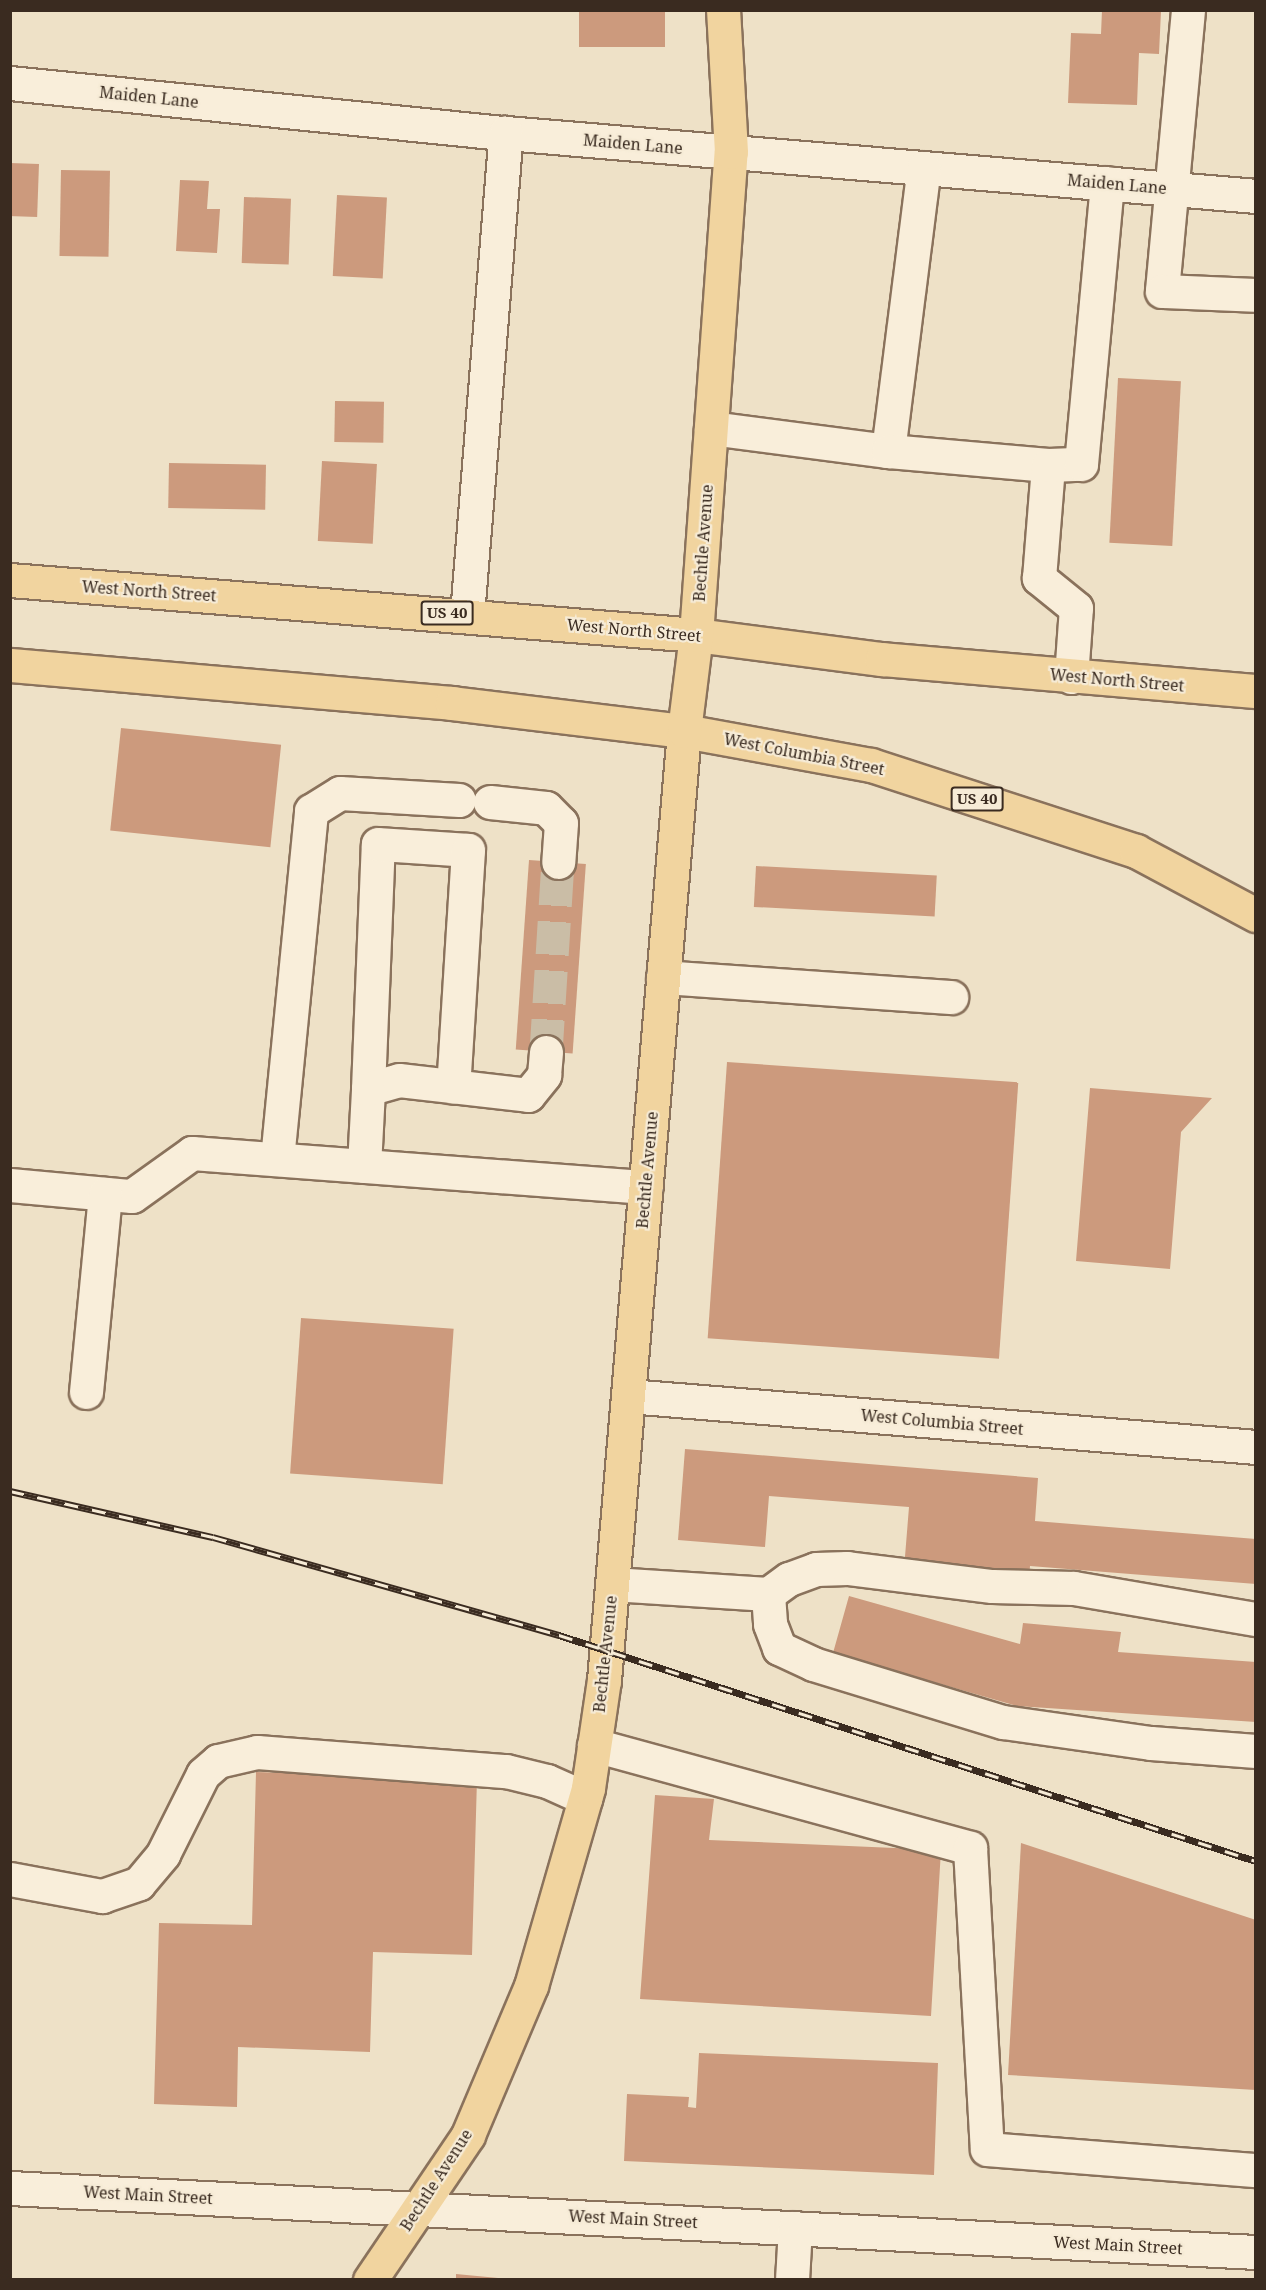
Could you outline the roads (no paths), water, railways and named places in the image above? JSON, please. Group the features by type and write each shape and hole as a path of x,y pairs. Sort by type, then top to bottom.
{"main road":[{"name":"Bechtle Avenue","path":"370,2280 468,2135 531,1986 585,1798 594,1745 612,1584 684,730 696,635 731,152 723,10"},
{"name":"West North Street","path":"10,580 696,635 882,659 1256,691"},
{"name":"US 40","path":"10,665 452,703 684,730"},
{"name":"West Columbia Street","path":"684,730 871,765 1136,851 1256,915"}],"street":[{"path":"1188,10 1162,291 1256,295"},
{"name":"Maiden Lane","path":"10,83 506,134 1256,196"},
{"path":"467,615 506,134"},
{"path":"888,451 924,168"},
{"path":"711,428 888,451 1048,465 1081,464 1107,183"},
{"path":"1048,465 1039,578 1076,608 1071,676"},
{"path":"277,1159 311,811 340,793 475,801 546,808 561,823 558,862"},
{"path":"364,1166 378,844 468,850 453,1087"},
{"path":"663,977 951,997"},
{"path":"368,1089 399,1080 528,1095 544,1075 546,1052"},
{"path":"11,1188 132,1196 192,1153 646,1187"},
{"path":"86,1392 105,1194"},
{"name":"West Columbia Street","path":"628,1396 1256,1447"},
{"path":"612,1584 768,1594 789,1579 816,1569 847,1568 992,1586 1074,1588 1256,1619"},
{"path":"768,1594 770,1624 778,1648 813,1664 1003,1722 1152,1743 1256,1751"},
{"path":"594,1745 970,1848 987,2149 1256,2170"},
{"path":"10,1879 102,1896 140,1882 163,1854 203,1774 218,1761 257,1752 506,1771 547,1781 585,1798"},
{"name":"West Main Street","path":"10,2188 1256,2252"},
{"path":"792,2280 795,2228"}],"tunnel":[{"path":"546,1052 558,862"}],"railway":[{"path":"10,1491 213,1537 559,1635 1256,1861"}]}
